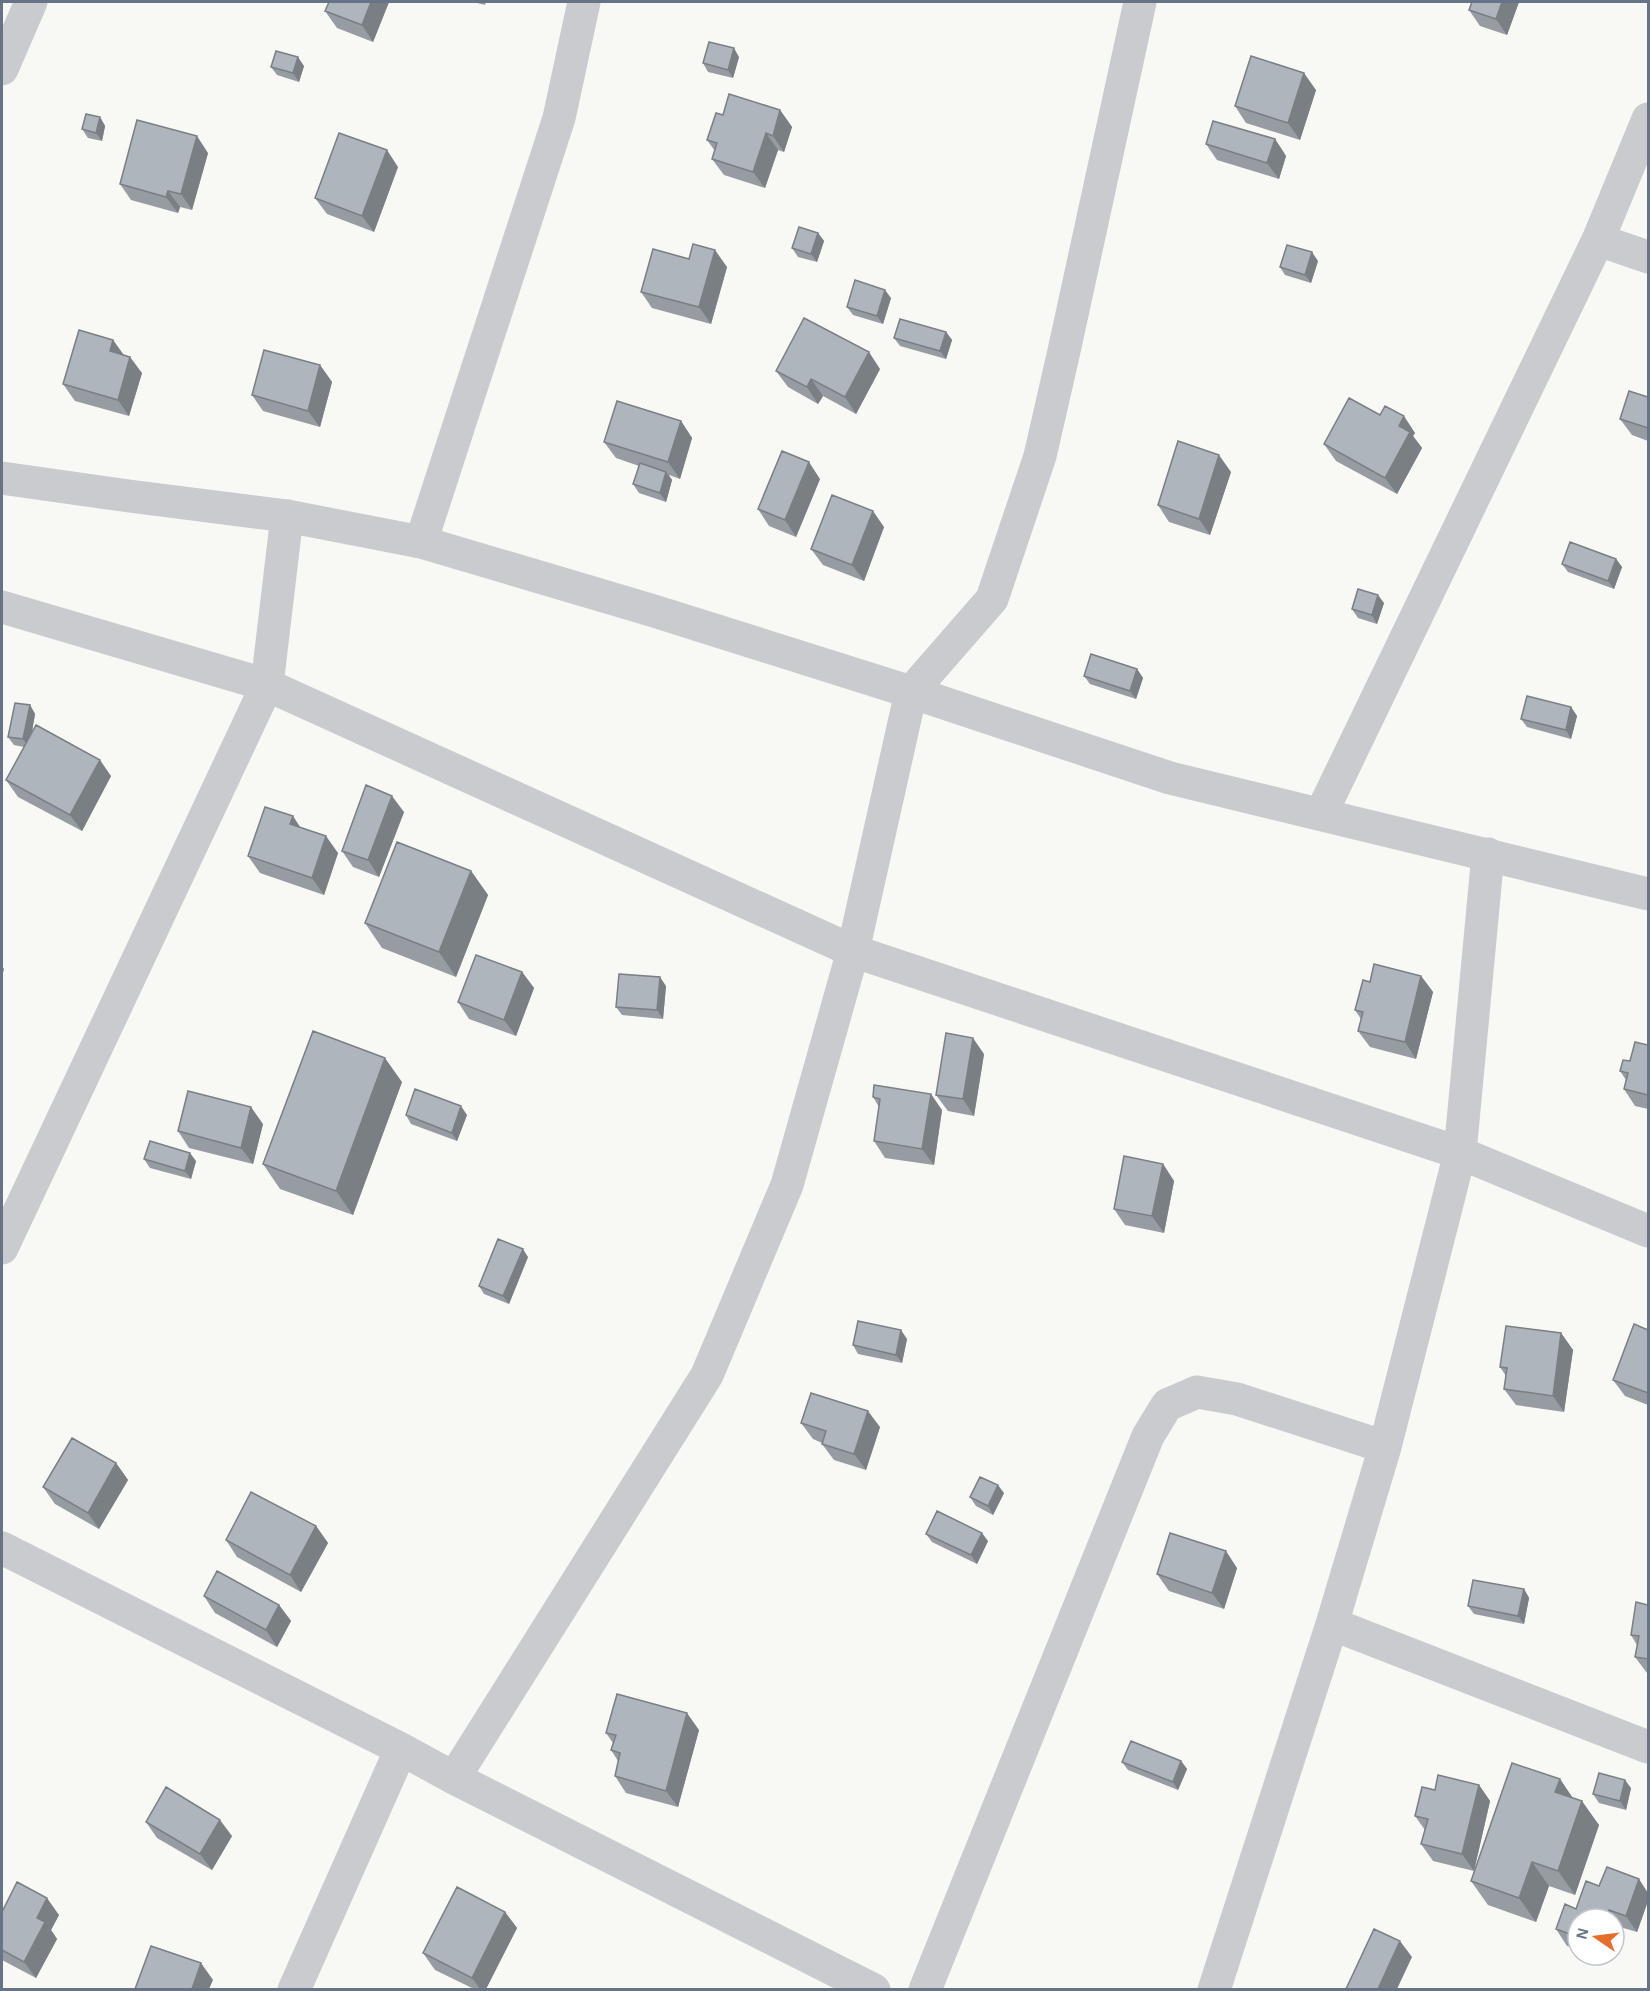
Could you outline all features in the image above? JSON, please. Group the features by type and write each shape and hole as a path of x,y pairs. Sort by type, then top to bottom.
{"street":[{"path":"2,69 31,2"},
{"path":"421,542 559,118 584,2"},
{"path":"454,1778 707,1375 787,1185 854,951 912,692 992,599 1040,456 1065,351 1140,2"},
{"path":"1321,814 1598,240 1648,119"},
{"path":"1598,240 1648,257"},
{"path":"2,478 287,516 421,542 643,607 912,692 1170,778 1648,894"},
{"path":"2,1248 267,685 287,516"},
{"path":"2,607 267,685 854,951 1460,1153 1648,1232"},
{"path":"1214,1989 1332,1624 1385,1447 1460,1153 1488,854"},
{"path":"925,1989 1148,1436 1167,1405 1197,1392 1237,1399 1385,1447"},
{"path":"2,1548 874,1989"},
{"path":"1332,1624 1648,1747"},
{"path":"294,1989 401,1749"}],"building":[{"path":"329,2 371,2 362,25 325,11"},
{"path":"1472,2 1502,2 1496,19 1469,10"},
{"path":"709,42 734,48 728,70 703,63"},
{"path":"276,51 298,57 293,73 271,67"},
{"path":"1251,56 1304,73 1288,123 1235,106"},
{"path":"729,94 780,110 773,136 766,133 753,172 712,159 717,143 707,140 716,113 723,115"},
{"path":"86,114 100,117 96,133 82,129"},
{"path":"137,120 197,136 181,194 168,191 166,197 120,184"},
{"path":"1213,121 1275,139 1267,163 1206,144"},
{"path":"339,133 387,150 362,216 315,198"},
{"path":"799,227 818,233 811,254 792,248"},
{"path":"693,244 715,250 699,307 641,292 653,249 689,259"},
{"path":"1287,245 1312,252 1305,275 1280,267"},
{"path":"855,280 885,290 877,316 847,307"},
{"path":"804,318 869,352 845,397 811,379 807,387 776,371"},
{"path":"900,319 946,332 940,351 894,338"},
{"path":"79,330 113,340 110,351 130,357 118,400 63,384"},
{"path":"264,350 320,365 308,411 252,395"},
{"path":"1629,391 1648,397 1648,428 1620,419"},
{"path":"1349,398 1380,415 1385,406 1404,416 1399,426 1410,432 1385,478 1324,444"},
{"path":"617,401 681,421 668,462 604,442"},
{"path":"1178,441 1219,455 1199,519 1158,505"},
{"path":"782,451 809,462 785,520 758,509"},
{"path":"640,463 666,472 660,493 633,484"},
{"path":"832,495 873,511 852,565 811,549"},
{"path":"1570,542 1616,559 1608,581 1562,564"},
{"path":"1358,589 1378,595 1372,615 1352,609"},
{"path":"1091,654 1137,669 1130,691 1084,676"},
{"path":"1527,696 1571,707 1566,730 1521,719"},
{"path":"15,703 30,705 23,739 8,737"},
{"path":"36,725 100,760 70,815 6,780"},
{"path":"366,785 392,796 368,860 342,851"},
{"path":"265,807 293,816 290,824 326,836 312,878 248,856"},
{"path":"397,842 471,871 439,952 365,923"},
{"path":"476,955 522,972 504,1020 458,1002"},
{"path":"1374,964 1421,976 1405,1042 1358,1031 1363,1012 1355,1010 1363,980 1370,982"},
{"path":"619,974 660,977 657,1010 616,1007"},
{"path":"313,1031 385,1058 336,1191 263,1164"},
{"path":"946,1033 973,1038 963,1099 936,1095"},
{"path":"1635,1042 1648,1045 1648,1095 1624,1089 1628,1073 1620,1071 1623,1060 1630,1061"},
{"path":"874,1085 931,1094 922,1149 874,1141 880,1099 873,1097"},
{"path":"415,1089 461,1106 452,1133 406,1115"},
{"path":"188,1091 251,1107 241,1148 178,1131"},
{"path":"150,1141 190,1153 185,1171 144,1159"},
{"path":"1124,1156 1163,1164 1152,1216 1114,1209"},
{"path":"498,1239 523,1249 503,1296 479,1286"},
{"path":"858,1321 901,1330 896,1355 853,1345"},
{"path":"1634,1324 1648,1330 1648,1393 1613,1380"},
{"path":"1506,1326 1561,1333 1553,1396 1504,1389 1507,1368 1500,1367"},
{"path":"811,1393 868,1411 854,1454 822,1444 826,1431 801,1423"},
{"path":"72,1438 116,1463 88,1513 43,1487"},
{"path":"980,1477 998,1485 988,1506 970,1497"},
{"path":"251,1492 316,1526 290,1575 226,1540"},
{"path":"937,1511 982,1533 971,1555 926,1534"},
{"path":"1170,1533 1226,1551 1212,1593 1157,1574"},
{"path":"217,1571 279,1605 266,1630 204,1596"},
{"path":"1473,1580 1524,1589 1518,1616 1468,1606"},
{"path":"1636,1602 1648,1605 1648,1659 1635,1657 1639,1636 1631,1635"},
{"path":"617,1694 687,1713 666,1791 615,1776 620,1753 611,1750 616,1735 606,1733"},
{"path":"1131,1741 1181,1761 1173,1782 1122,1762"},
{"path":"1512,1763 1560,1779 1555,1792 1582,1801 1558,1871 1532,1862 1519,1898 1471,1881"},
{"path":"1599,1773 1625,1780 1620,1801 1593,1794"},
{"path":"1438,1775 1479,1785 1462,1854 1421,1844 1428,1819 1415,1816 1422,1787 1435,1790"},
{"path":"166,1787 220,1820 200,1854 146,1822"},
{"path":"1607,1867 1639,1879 1626,1916 1626,1907 1577,1907 1586,1881 1599,1886"},
{"path":"17,1882 47,1898 37,1918 45,1922 24,1962 2,1950 2,1912"},
{"path":"457,1887 505,1912 472,1978 423,1953"},
{"path":"1565,1904 1572,1907 1566,1907 1566,1933 1556,1929"},
{"path":"1374,1929 1400,1941 1378,1989 1346,1989"},
{"path":"151,1946 201,1963 192,1989 135,1989"}]}
